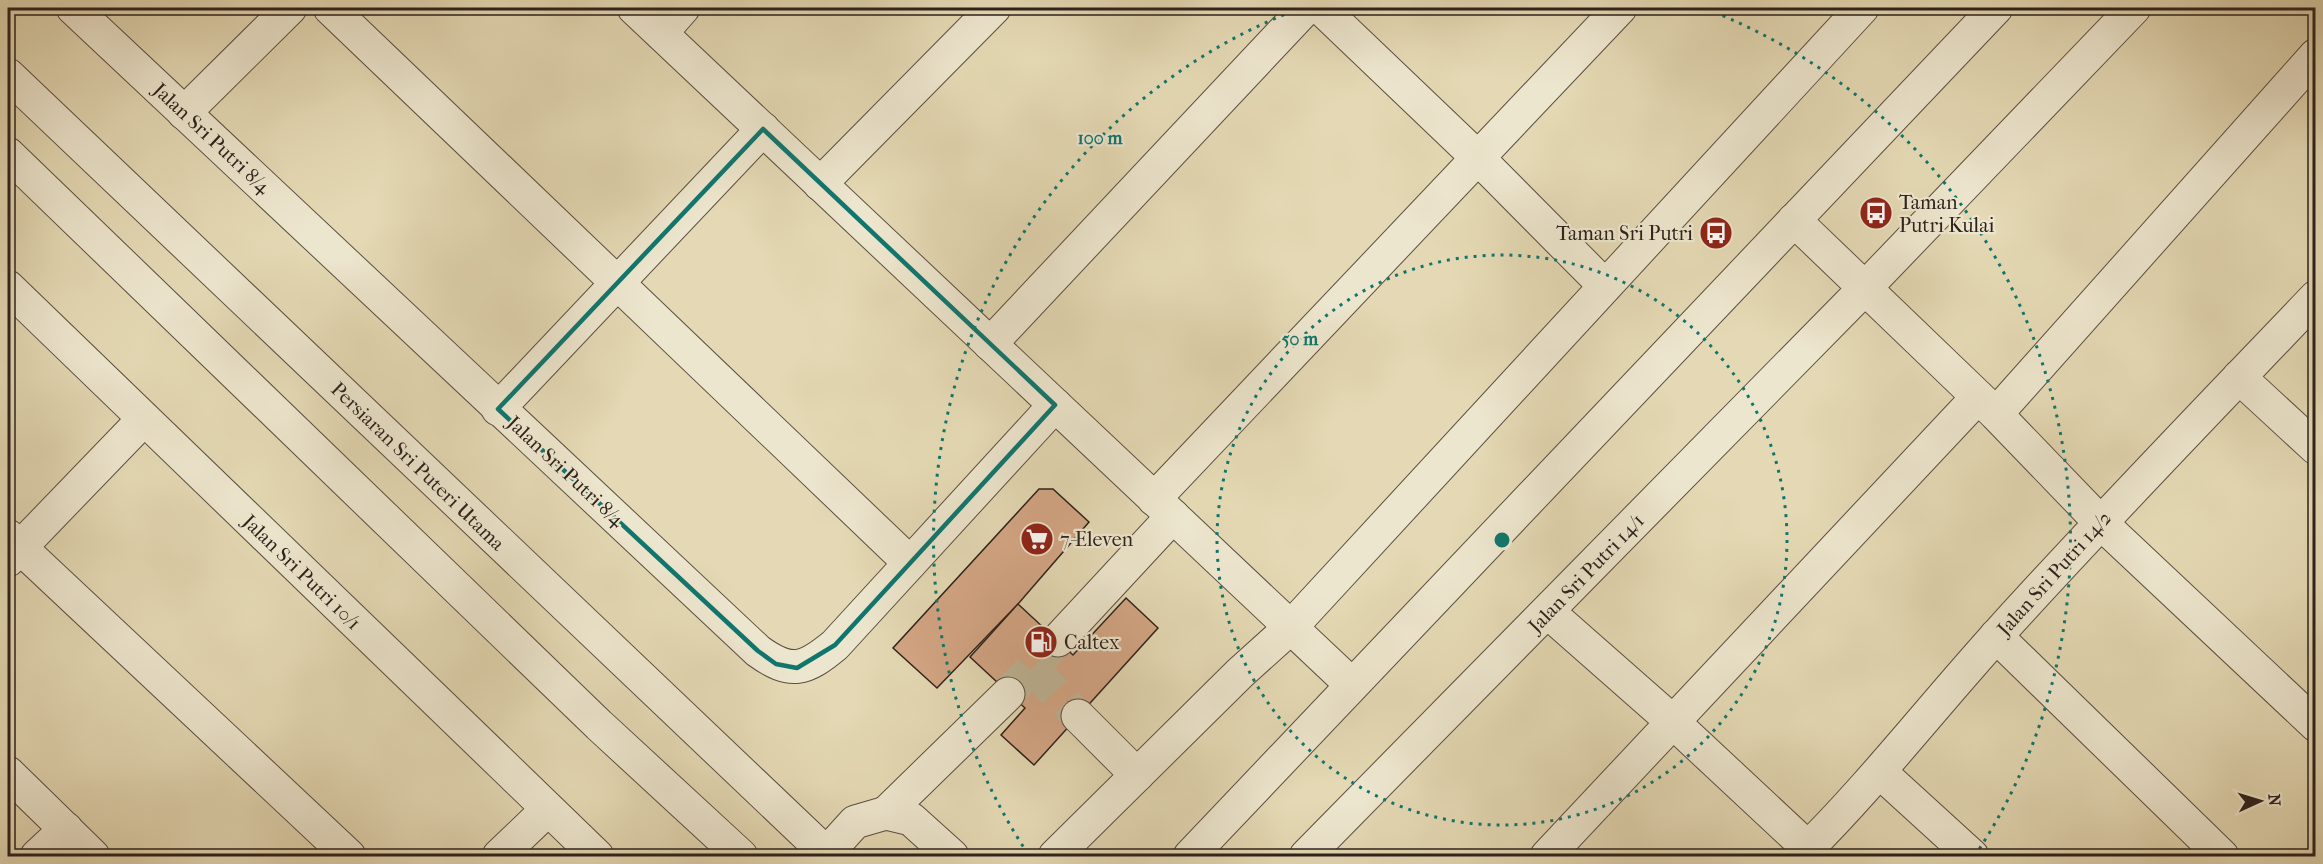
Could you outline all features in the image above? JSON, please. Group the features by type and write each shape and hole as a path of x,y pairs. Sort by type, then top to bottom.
{"street":[{"name":"Jalan Sri Putri 8/4","path":"73,8 498,409 758,651 776,664 797,668 819,659 835,645 1054,405"},
{"path":"184,112 290,8"},
{"path":"330,8 618,281 910,563"},
{"path":"634,8 1352,685"},
{"path":"661,33 683,8"},
{"path":"820,184 993,8"},
{"path":"990,344 1306,8"},
{"path":"1321,8 1478,158 1605,286"},
{"path":"1058,640 1164,507 1478,158 1620,8"},
{"path":"1055,856 1240,673 1291,627 1862,8"},
{"path":"1190,856 1996,8"},
{"name":"Jalan Sri Putri 14/1","path":"1306,856 1865,288 2134,8"},
{"path":"1547,856 1673,722 1987,406 2316,56"},
{"name":"Persiaran Sri Puteri Utama","path":"8,75 828,855"},
{"path":"498,409 763,129"},
{"path":"8,154 599,725 741,856"},
{"path":"1794,220 1987,406 2100,522 2316,724"},
{"name":"Jalan Sri Putri 10/1","path":"8,287 597,856"},
{"name":"Jalan Sri Putri 14/2","path":"1804,852 1880,772 1996,636 2100,522 2316,297"},
{"path":"2239,377 2316,448"},
{"path":"144,419 11,548 349,856"},
{"path":"1548,612 1673,722 1804,852"},
{"path":"1996,636 2222,856"},
{"path":"828,855 855,822 886,813 1008,694"},
{"path":"1078,716 1137,775"},
{"path":"1880,772 1972,856"},
{"path":"8,773 93,856"},
{"path":"499,856 547,810"},
{"path":"886,813 911,819 952,856"},
{"path":"38,856 66,829"}],"highlighted area":[{"path":"763,129 1055,405 835,645 797,668 776,664 758,651 498,409"}],"building":[{"path":"1039,489 1053,489 1089,522 1018,604 937,688 893,648"},
{"path":"1126,598 1158,628 1034,765 1001,735 1025,708 970,657 1018,604 1073,655"}],"tunnel":[{"path":"1008,694 1058,640"},
{"path":"1032,668 1078,716"}],"place":[{"name":"Taman Putri Kulai","path":"1876,213"},
{"name":"Taman Sri Putri","path":"1716,233"},
{"name":"7-Eleven","path":"1037,539"},
{"name":"Caltex","path":"1041,642"}]}
